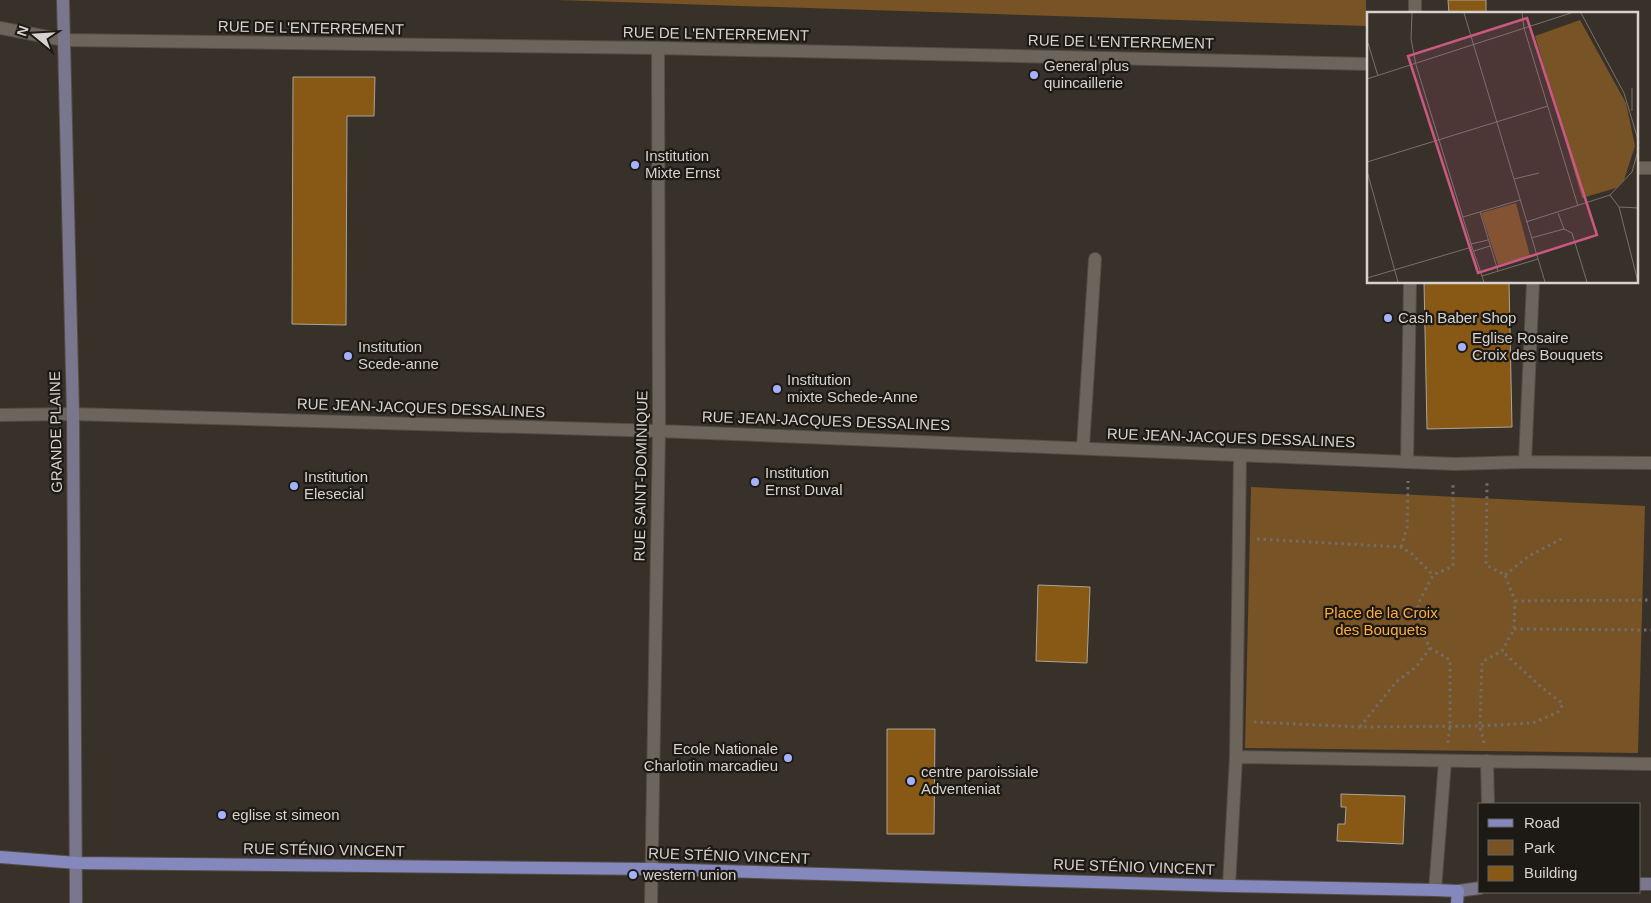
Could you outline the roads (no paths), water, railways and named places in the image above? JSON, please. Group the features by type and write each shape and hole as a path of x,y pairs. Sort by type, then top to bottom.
{"main road":[{"name":"RUE STÉNIO VINCENT","path":"0,856 77,864 652,869 1229,886 1435,890 1458,897"}],"street":[{"name":"GRANDE PLAINE","path":"63,0 73,414 76,903"},
{"name":"RUE DE L'ENTERREMENT","path":"0,28 64,40 658,48 1367,64"},
{"name":"RUE SAINT-DOMINIQUE","path":"651,903 659,430 658,48"},
{"path":"1638,168 1651,168"},
{"path":"1083,448 1095,259"},
{"path":"1407,461 1410,284"},
{"path":"1525,462 1533,284"},
{"name":"RUE JEAN-JACQUES DESSALINES","path":"0,415 73,414 659,430 1455,464 1487,462 1651,464"},
{"path":"1229,886 1236,757 1240,455"},
{"path":"1236,757 1651,764"},
{"path":"1435,890 1445,760"},
{"path":"1487,761 1488,803"},
{"path":"1458,897 1478,889"}],"place":[{"name":"General plus quincaillerie","path":"1034,75"},
{"name":"Institution Mixte Ernst","path":"635,165"},
{"name":"Cash Baber Shop","path":"1388,318"},
{"name":"Eglise Rosaire Croix des Bouquets","path":"1462,347"},
{"name":"Institution Scede-anne","path":"348,356"},
{"name":"Institution mixte Schede-Anne","path":"777,389"},
{"name":"Institution Ernst Duval","path":"755,482"},
{"name":"Institution Elesecial","path":"294,486"},
{"name":"Ecole Nationale Charlotin marcadieu","path":"788,758"},
{"name":"centre paroissiale Adventeniat","path":"911,781"},
{"name":"eglise st simeon","path":"222,815"},
{"name":"western union","path":"633,875"}],"park label":[{"name":"Place de la Croix des Bouquets","path":"1381,622"}]}
